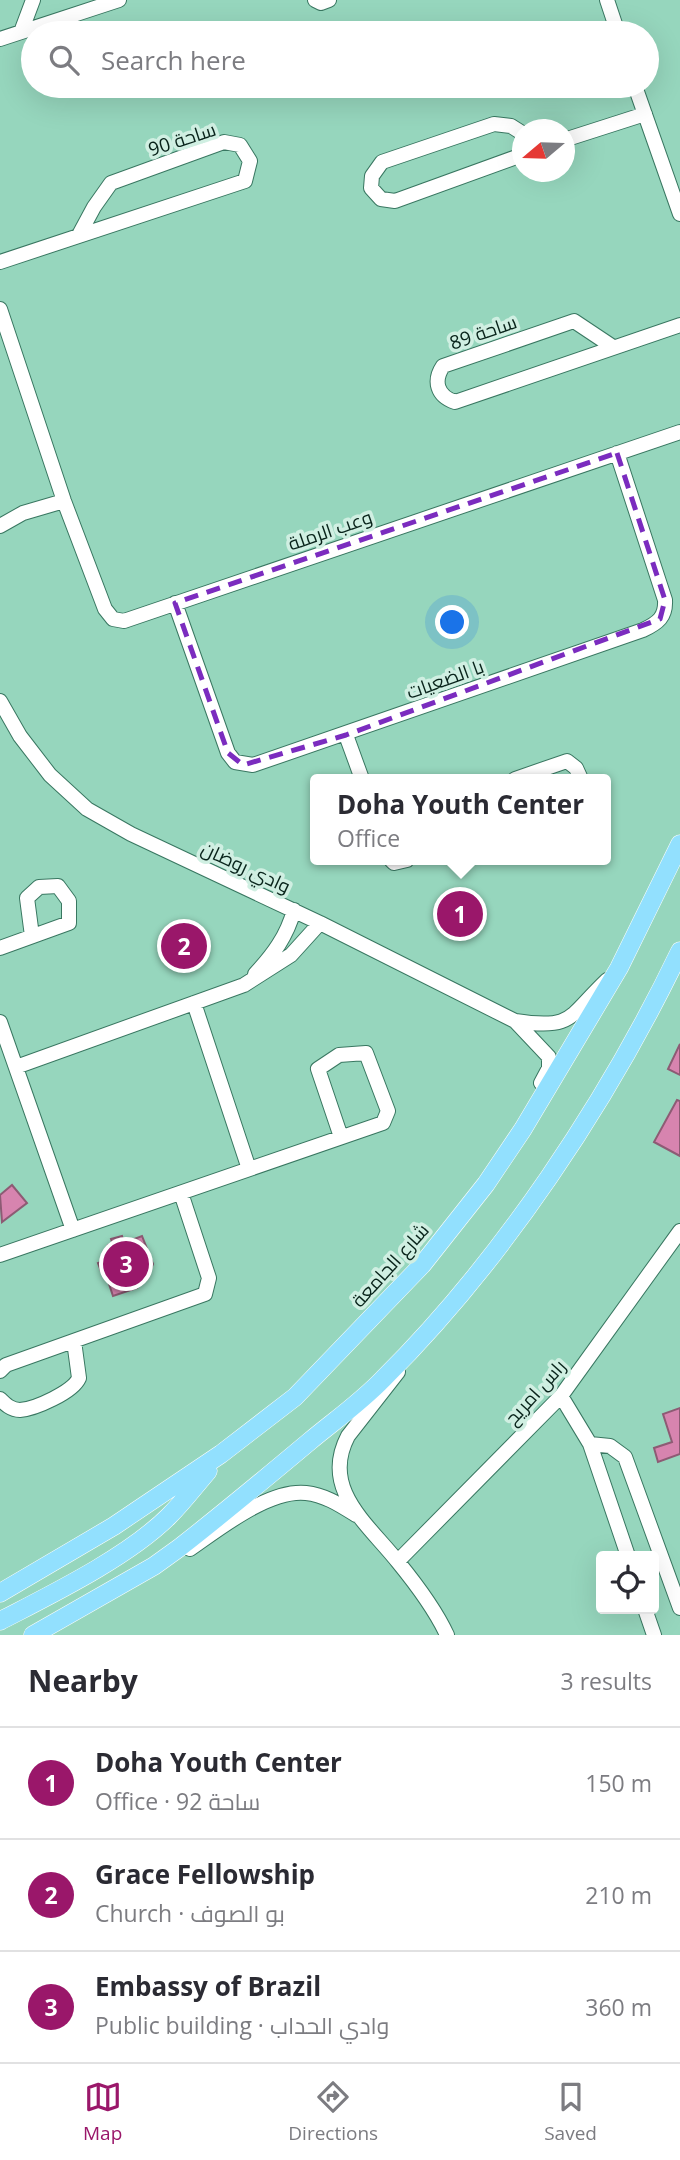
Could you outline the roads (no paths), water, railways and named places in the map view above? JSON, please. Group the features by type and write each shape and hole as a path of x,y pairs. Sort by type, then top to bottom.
{"main road":[{"name":"شارع الجامعة","path":"0,1593 114,1526 221,1454 295,1397 422,1265 486,1184 523,1129 620,968 680,844"},
{"path":"33,1635 154,1566 213,1521 381,1382 406,1356 468,1288 564,1151 636,1034 680,951"},
{"path":"0,1621 42,1599 149,1533 168,1516 221,1454"},
{"path":"53,1635 64,1619"}],"street":[{"path":"25,21 33,0"},
{"path":"55,21 119,0"},
{"path":"315,0 321,3 329,0"},
{"path":"611,1 615,21"},
{"path":"0,39 21,32"},
{"path":"639,98 680,215"},
{"path":"575,137 645,114"},
{"path":"512,127 494,124 382,162 372,176 371,188 381,198 395,201 512,159"},
{"name":"ساحة 90","path":"0,262 80,233 245,181 250,161 240,145 224,142 111,183 80,233"},
{"name":"وعب الرملة","path":"0,309 64,501 105,609 113,619 124,621 680,432"},
{"name":"ساحة 89","path":"613,346 574,321 443,366 437,376 438,386 445,398 455,402 680,325"},
{"name":"با الضعيات","path":"175,603 228,753 235,762 253,765 346,735 643,630 660,619 666,611 665,600 617,453"},
{"path":"0,526 23,513 64,501"},
{"path":"0,514 23,513"},
{"name":"وادي روضان","path":"0,701 20,736 50,775 87,809 131,834 320,923 514,1021 548,1057 549,1068 531,1102 523,1129"},
{"path":"346,735 360,774"},
{"path":"529,774 567,761 576,768 578,774"},
{"path":"244,985 272,956 288,929 294,911"},
{"path":"16,1067 244,985 291,955 320,923"},
{"path":"0,948 32,936"},
{"name":"وادي روضان","path":"514,1021 550,1025 569,1019 620,968"},
{"path":"194,1003 249,1169"},
{"path":"0,1022 73,1230"},
{"path":"0,1255 341,1138 383,1123 388,1111 366,1053 339,1055 318,1069 341,1138"},
{"path":"0,1371 6,1365 200,1297 208,1289 209,1278 181,1193"},
{"name":"راس امريح","path":"398,1561 561,1396 674,1252 680,1231"},
{"path":"0,1399 6,1405 20,1410 71,1391 79,1378 74,1340"},
{"path":"406,1356 404,1365 343,1446 340,1479 356,1515 398,1561 428,1602 447,1635"},
{"path":"561,1396 590,1444 626,1551"},
{"path":"590,1444 610,1446 625,1457 680,1608"},
{"path":"154,1566 166,1564 253,1508 292,1493 316,1494 356,1515"},
{"path":"647,1614 654,1635"}],"place":[{"name":"Doha Youth Center","path":"460,914"},
{"name":"Grace Fellowship","path":"184,946"},
{"name":"Embassy of Brazil","path":"126,1264"}]}
